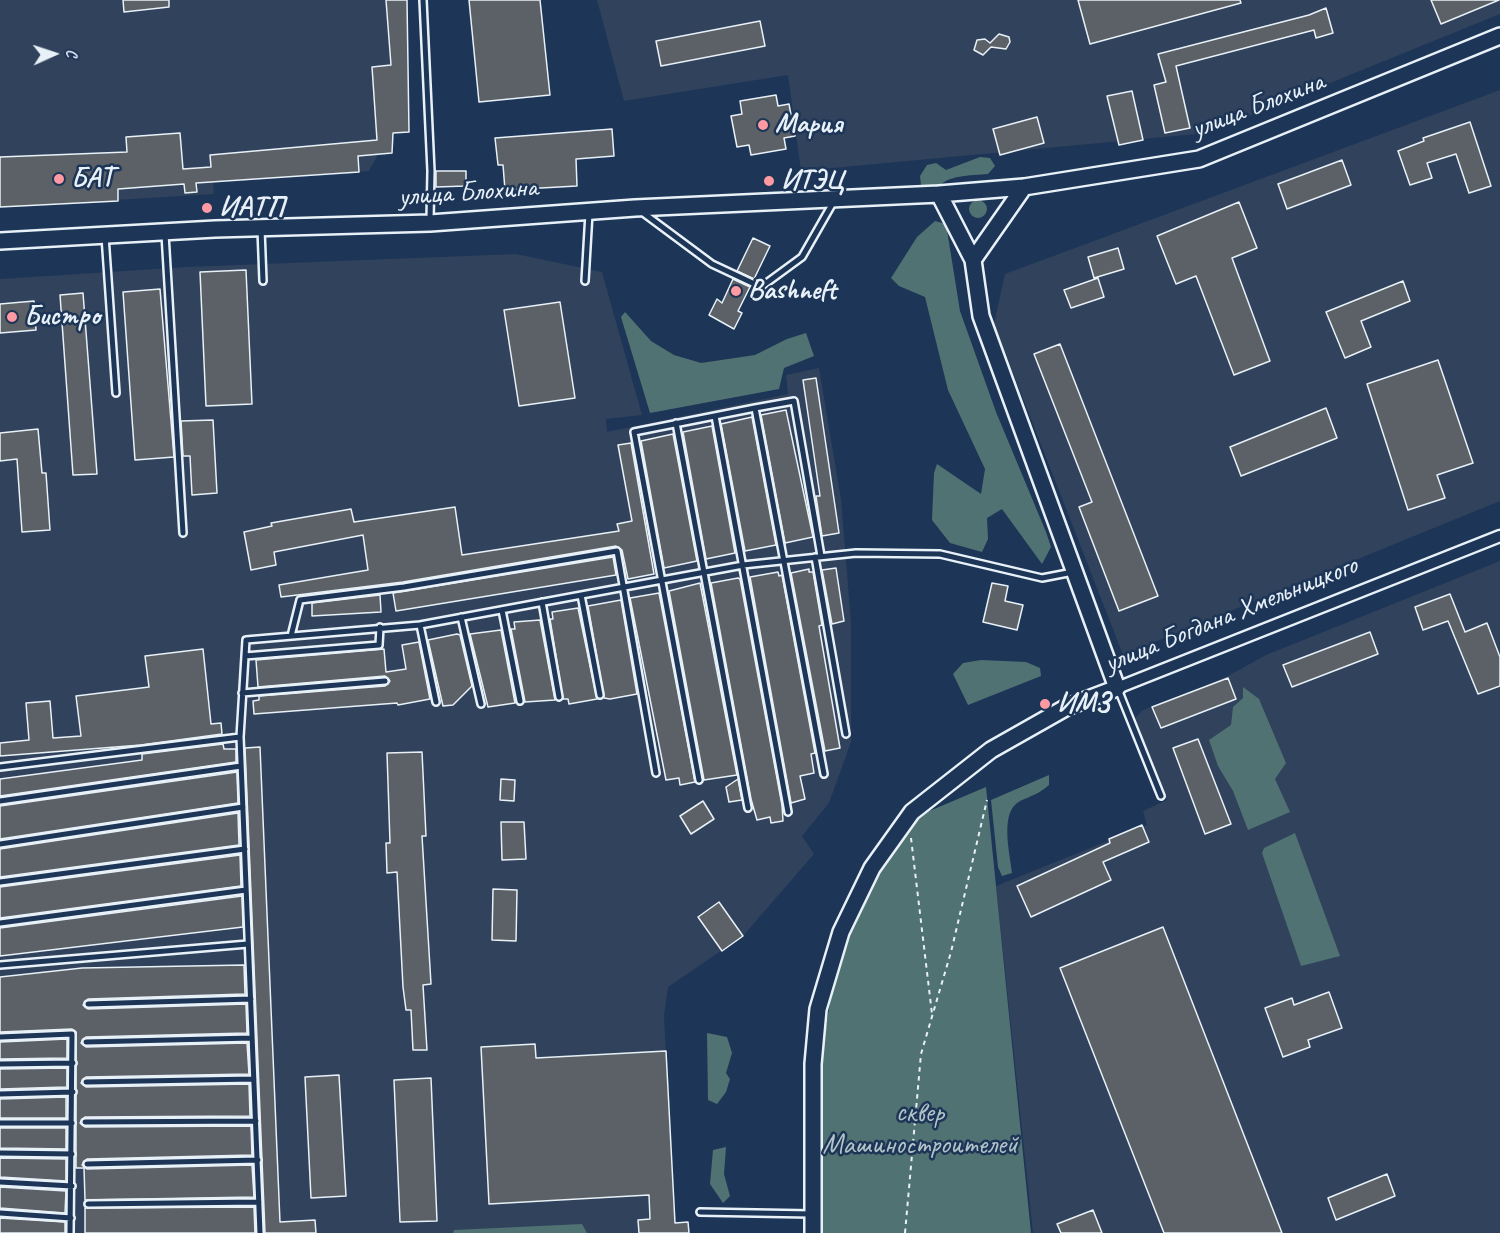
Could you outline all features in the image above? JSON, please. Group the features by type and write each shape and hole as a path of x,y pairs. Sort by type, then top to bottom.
{"main road":[{"name":"улица Блохина","path":"0,241 261,228 430,223 635,208 836,198 904,198 1024,187 1198,159 1500,36"},
{"path":"973,260 1024,187"},
{"path":"939,194 973,260 981,316 1117,688"},
{"name":"улица Богдана Хмельницкого","path":"813,1233 813,1064 818,1009 841,932 872,868 912,812 991,750 1067,707 1117,688"}],"street":[{"name":"улица Богдана Хмельницкого","path":"1117,688 1500,536"}],"lane":[{"path":"423,0 431,171 430,223"},
{"path":"635,208 712,264 761,287 802,257 836,198"},
{"path":"585,280 589,211"},
{"path":"261,228 263,281"},
{"path":"165,233 183,533"},
{"path":"105,236 116,393"},
{"path":"699,780 634,432 794,401 846,734"},
{"path":"755,408 824,774"},
{"path":"715,416 788,812"},
{"path":"676,423 748,808"},
{"path":"291,636 300,600 404,587 617,551 656,773"},
{"path":"260,1233 240,737 246,640 420,625 743,565 856,553 940,554 1042,578 1073,572"},
{"path":"581,595 600,695"},
{"path":"542,602 559,697"},
{"path":"502,609 520,701"},
{"path":"461,617 480,704"},
{"path":"420,625 436,702"},
{"path":"245,656 379,645 380,627"},
{"path":"242,693 386,681"},
{"path":"1117,688 1161,796"},
{"path":"0,767 240,737"},
{"path":"0,801 241,766"},
{"path":"0,844 243,807"},
{"path":"0,882 244,849"},
{"path":"0,923 246,890"},
{"path":"0,965 248,944"},
{"path":"88,1004 251,999"},
{"path":"0,1037 72,1034 70,1233"},
{"path":"86,1042 252,1038"},
{"path":"0,1064 73,1063"},
{"path":"86,1082 254,1079"},
{"path":"0,1094 73,1092"},
{"path":"85,1122 256,1120"},
{"path":"0,1123 72,1123"},
{"path":"0,1153 72,1154"},
{"path":"87,1164 258,1160"},
{"path":"0,1182 72,1186"},
{"path":"88,1204 259,1202"},
{"path":"700,1212 813,1214"},
{"path":"0,1213 71,1218"}],"path":[{"path":"905,1233 921,1054 987,800"},
{"path":"911,837 932,1017"}],"shaded area":[{"path":"0,0 386,0 391,65 372,67 378,155 369,171 213,182 214,194 0,207"},
{"path":"597,0 1500,0 1500,14 1207,133 801,171 788,75 624,101"},
{"path":"1500,90 1500,501 1123,655 994,324 1005,274"},
{"path":"516,254 602,272 642,415 606,419 607,432 788,394 786,375 819,368 841,499 851,622 851,742 829,803 802,836 814,854 743,936 668,987 664,1016 675,1223 688,1222 689,1233 0,1233 0,279 187,267"},
{"path":"1500,561 1500,1233 1033,1233 996,886 1147,825 1143,811 1167,800 1135,718 1143,710 1226,677 1266,655"}],"green space":[{"path":"980,157 990,158 995,166 988,174 953,178 936,189 927,189 921,185 920,176 927,165 936,163 946,170"},
{"path":"974,200 982,200 987,205 985,216 974,218 969,213 969,205"},
{"path":"935,221 946,224 960,311 996,412 1051,547 1042,564 1002,509 987,518 988,539 982,552 950,543 932,520 934,473 937,464 981,494 985,469 948,390 925,297 899,286 891,278 917,237"},
{"path":"625,312 651,341 674,355 701,363 755,355 787,339 806,333 814,356 784,368 779,389 650,413 621,317"},
{"path":"981,660 1026,662 1040,668 1041,676 968,705 953,674 963,663"},
{"path":"1243,687 1259,699 1286,763 1275,779 1290,812 1248,830 1233,791 1218,766 1209,740 1231,725 1233,707 1243,698"},
{"path":"1049,775 1049,785 1020,801 1010,814 1007,834 1012,873 1002,876 998,867 991,800"},
{"name":"сквер Машиностроителей","path":"986,787 1031,1233 820,1233 820,1060 837,963 859,906 913,818"},
{"path":"1295,833 1340,956 1301,966 1262,853 1264,848"},
{"path":"707,1033 727,1037 732,1053 726,1073 730,1079 726,1092 717,1104 708,1100"},
{"path":"726,1147 724,1174 730,1196 723,1203 710,1184 713,1150"},
{"path":"582,1224 587,1233 453,1233 454,1230"}],"building":[{"path":"123,0 169,0 169,7 124,12"},
{"path":"386,0 407,0 409,132 393,133 392,153 358,156 359,172 196,183 197,192 185,193 184,184 118,189 118,201 0,207 0,157 127,152 126,137 180,133 183,169 211,167 210,155 377,140 372,67 391,65"},
{"path":"469,0 540,0 550,95 479,102"},
{"path":"1078,0 1240,0 1241,3 1090,44"},
{"path":"1431,0 1499,0 1441,24"},
{"path":"1326,8 1333,33 1316,38 1314,30 1176,66 1190,128 1165,133 1154,85 1166,82 1158,54 1309,15"},
{"path":"760,21 765,46 661,66 656,41"},
{"path":"999,34 1009,37 1010,42 1006,49 991,47 983,55 974,50 977,40 985,39 990,43"},
{"path":"1132,91 1143,140 1119,145 1107,96"},
{"path":"776,95 778,106 789,104 795,136 784,138 786,149 751,155 749,145 737,147 731,116 742,114 740,101"},
{"path":"1037,117 1044,143 1000,155 993,129"},
{"path":"1470,122 1491,186 1469,193 1456,154 1427,163 1432,178 1410,185 1398,151 1424,141 1423,138"},
{"path":"612,129 614,156 576,159 577,186 505,190 503,165 498,165 495,138"},
{"path":"1342,160 1351,185 1287,209 1278,184"},
{"path":"436,171 466,171 466,186 436,187"},
{"path":"1239,202 1257,248 1232,258 1270,361 1234,375 1196,276 1176,284 1157,236"},
{"path":"753,238 770,246 754,279 737,271"},
{"path":"1118,248 1124,269 1094,278 1088,257"},
{"path":"246,270 252,404 206,406 200,272"},
{"path":"1098,278 1104,297 1071,308 1064,290"},
{"path":"733,279 750,287 738,311 742,313 734,329 709,315 717,299 722,303"},
{"path":"1403,281 1410,301 1361,321 1371,347 1345,358 1326,312"},
{"path":"160,289 174,457 135,460 123,292"},
{"path":"83,293 97,474 73,475 60,295"},
{"path":"34,301 36,330 0,333 0,304"},
{"path":"560,302 575,398 519,406 504,310"},
{"path":"1060,344 1158,596 1119,611 1079,507 1092,502 1034,354"},
{"path":"1438,360 1473,463 1437,475 1445,498 1408,510 1367,384"},
{"path":"816,378 839,533 822,536 816,496 820,496 803,380"},
{"path":"1326,408 1337,438 1241,476 1230,447"},
{"path":"786,410 813,537 785,543 761,415"},
{"path":"752,417 776,545 745,551 721,424"},
{"path":"213,420 217,493 192,495 190,456 183,456 181,421"},
{"path":"712,426 735,553 706,559 683,432"},
{"path":"38,429 42,473 46,473 50,530 22,532 17,459 0,461 0,433"},
{"path":"673,434 697,561 664,568 641,441"},
{"path":"631,443 654,574 628,579 622,550 616,546 403,582 281,597 279,585 368,570 363,535 274,552 276,565 251,570 244,532 272,526 271,523 351,509 354,522 455,507 462,555 619,531 617,524 632,521 618,445"},
{"path":"613,557 616,575 396,611 393,593"},
{"path":"836,568 844,621 832,624 822,570"},
{"path":"809,569 809,572 813,572 822,625 819,626 840,748 825,751 791,573"},
{"path":"778,572 779,576 782,575 815,753 811,754 814,773 800,776 805,799 791,803 750,577"},
{"path":"738,578 782,805 783,821 771,823 770,817 757,820 751,799 711,583"},
{"path":"700,583 737,775 704,780 669,591"},
{"path":"992,583 1008,586 1005,601 1023,605 1017,630 983,622"},
{"path":"659,593 695,782 680,785 679,778 666,780 630,598"},
{"path":"1450,594 1465,632 1487,623 1500,657 1500,686 1478,694 1448,621 1423,630 1415,607"},
{"path":"380,595 381,612 312,616 312,603"},
{"path":"621,600 637,694 610,699 604,698 588,606"},
{"path":"578,608 597,699 569,704 568,699 563,699 550,619 553,619 552,612"},
{"path":"540,620 555,700 525,702 511,629 515,629 514,622"},
{"path":"501,630 515,703 488,707 470,634"},
{"path":"1370,632 1378,654 1292,687 1283,665"},
{"path":"460,635 472,686 453,705 443,706 428,640"},
{"path":"419,642 430,699 398,705 397,703 254,714 253,701 259,700 259,696 385,686 390,681 385,676 258,687 256,660 384,649 386,672 406,669 402,645"},
{"path":"203,649 211,724 221,723 222,734 141,745 0,756 0,743 29,740 26,703 50,701 53,738 81,736 76,696 149,687 145,656"},
{"path":"1228,678 1236,699 1161,728 1152,707"},
{"path":"1198,739 1231,824 1205,834 1173,748"},
{"path":"223,744 224,749 236,749 236,762 0,796 0,779 142,760 142,754"},
{"path":"260,747 280,1222 315,1220 316,1233 265,1233 245,748"},
{"path":"422,752 426,836 422,836 431,984 423,985 427,1050 413,1050 411,1010 406,1010 403,987 397,872 387,873 386,843 390,843 387,753"},
{"path":"237,772 238,803 0,839 0,806"},
{"path":"501,779 515,780 514,801 500,800"},
{"path":"738,779 742,800 729,802 726,787"},
{"path":"703,801 714,819 691,834 680,816"},
{"path":"238,813 239,845 0,877 0,849"},
{"path":"501,822 524,822 526,859 502,860"},
{"path":"1142,825 1149,842 1103,862 1111,880 1031,917 1017,886 1110,843 1109,839"},
{"path":"240,855 241,886 0,918 0,887"},
{"path":"493,889 517,890 516,941 492,940"},
{"path":"242,896 243,927 0,956 0,928"},
{"path":"719,902 743,936 722,951 698,917"},
{"path":"1163,927 1282,1233 1164,1233 1060,968"},
{"path":"244,965 245,994 88,999 83,1005 88,1009 246,1004 247,1033 86,1037 81,1043 86,1047 247,1043 249,1074 86,1077 81,1083 86,1087 249,1084 250,1116 85,1117 80,1123 85,1127 251,1126 252,1155 87,1159 82,1165 87,1169 252,1165 254,1197 85,1200 84,1168 76,1168 76,1032 72,1029 0,1032 0,977 82,968"},
{"path":"1329,992 1342,1028 1308,1040 1310,1047 1283,1057 1265,1008 1292,998 1294,1005"},
{"path":"67,1039 67,1058 0,1059 0,1042"},
{"path":"535,1044 536,1058 666,1051 675,1223 688,1222 689,1233 639,1233 638,1220 650,1219 649,1195 489,1204 481,1047"},
{"path":"67,1068 67,1087 0,1089 0,1069"},
{"path":"339,1075 346,1196 311,1198 305,1077"},
{"path":"431,1078 437,1221 400,1222 394,1080"},
{"path":"66,1097 66,1118 0,1118 0,1099"},
{"path":"0,1128 66,1128 66,1149 0,1148"},
{"path":"0,1158 66,1159 66,1181 0,1177"},
{"path":"1387,1174 1395,1196 1336,1220 1328,1198"},
{"path":"0,1187 66,1191 65,1213 0,1208"},
{"path":"254,1207 255,1233 85,1233 85,1208"},
{"path":"1093,1210 1102,1233 1061,1233 1057,1224"},
{"path":"0,1218 65,1222 65,1233 0,1233"}],"place":[{"name":"Мария","path":"763,125"},
{"name":"БАТ","path":"59,179"},
{"name":"ИТЭЦ","path":"769,181"},
{"name":"ИАТП","path":"207,208"},
{"name":"Bashneft","path":"736,291"},
{"name":"Бистро","path":"12,317"},
{"name":"ИМЗ","path":"1045,704"}]}
